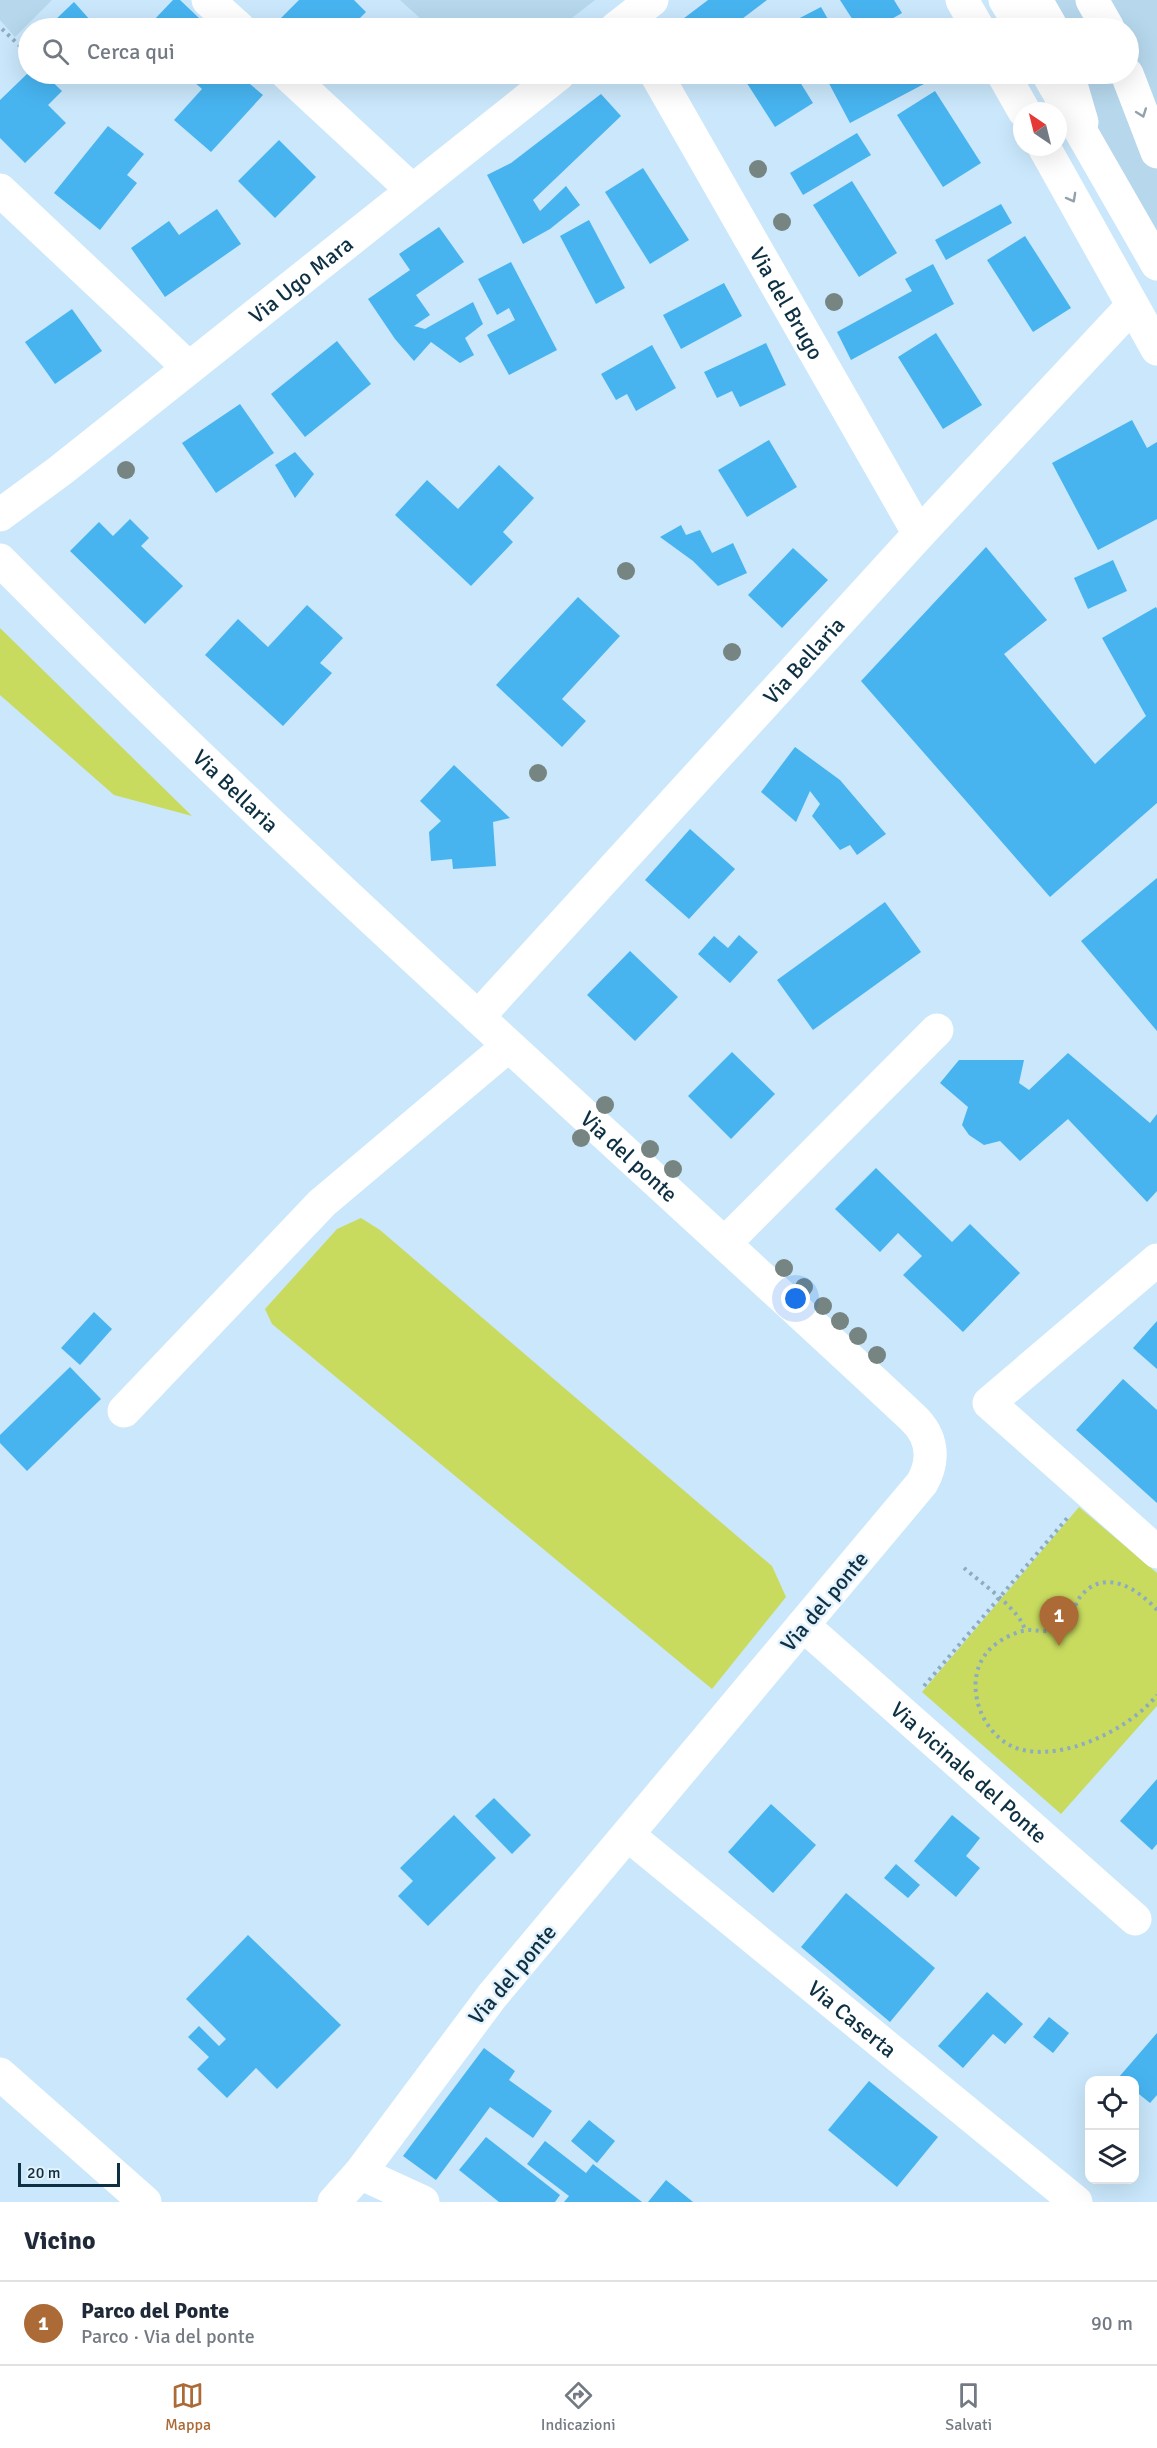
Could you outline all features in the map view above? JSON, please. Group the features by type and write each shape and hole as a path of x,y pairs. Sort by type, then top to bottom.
{"street":[{"path":"208,0 228,18"},
{"path":"633,18 652,0"},
{"path":"962,0 972,18"},
{"path":"1005,0 1016,18"},
{"path":"1036,0 1046,18"},
{"path":"1092,0 1102,18"},
{"path":"298,84 411,189"},
{"name":"Via Ugo Mara","path":"0,515 189,368 545,84"},
{"name":"Via del Brugo","path":"662,84 919,534"},
{"path":"1009,84 1019,102"},
{"path":"1054,84 1157,264"},
{"path":"1071,84 1088,144"},
{"path":"1131,84 1157,152"},
{"path":"1049,156 1157,350"},
{"path":"0,190 189,368"},
{"name":"Via Bellaria","path":"478,1017 919,534 1132,306"},
{"name":"Via Bellaria","path":"0,560 222,778 508,1046"},
{"path":"724,1244 937,1030"},
{"path":"124,1411 322,1203 508,1046"},
{"name":"Via del ponte","path":"334,2202 360,2173 476,2017 922,1483 930,1465 931,1446 919,1423 508,1046"},
{"path":"1157,1260 989,1403 1157,1552"},
{"name":"Via vicinale del Ponte","path":"803,1625 1136,1919"},
{"name":"Via Caserta","path":"628,1835 1076,2202"},
{"path":"0,2074 145,2202"},
{"path":"360,2173 423,2202"}],"path":[{"path":"2,29 18,44"},
{"path":"917,1693 1070,1514"},
{"path":"964,1568 1021,1620 1025,1631"},
{"path":"1157,1610 1134,1589 1124,1584 1106,1582 1088,1589 1074,1605 1065,1624 1056,1630 1025,1631 991,1648 981,1661 975,1682 978,1704 984,1717 998,1736 1016,1748 1045,1751 1086,1743 1128,1721 1157,1695"}],"shaded area":[{"path":"0,0 52,0 34,18 18,18 18,34 15,37 0,20"},
{"path":"400,0 595,0 572,18 420,18"},
{"path":"1016,0 1157,0 1157,250 1063,84 1139,84 1139,18 1026,18"}],"green space":[{"path":"0,628 192,816 114,795 0,695"},
{"path":"361,1218 380,1230 772,1566 786,1597 712,1689 272,1324 265,1309 337,1229"},
{"path":"1079,1507 1157,1573 1157,1706 1061,1814 922,1692"}],"building":[{"path":"173,0 180,0 199,18 156,18"},
{"path":"299,0 354,0 366,12 360,18 281,18"},
{"path":"708,0 767,0 743,18 684,18"},
{"path":"840,0 894,0 902,13 893,18 852,18"},
{"path":"74,2 88,18 57,18"},
{"path":"821,7 827,18 800,18"},
{"path":"18,83 55,84 62,91 48,105 66,123 25,163 0,138 0,100"},
{"path":"196,84 250,84 263,95 211,152 174,120 202,89"},
{"path":"747,84 801,84 813,103 775,127"},
{"path":"829,84 924,84 850,123"},
{"path":"935,91 981,163 943,187 897,115"},
{"path":"601,94 621,116 533,200 540,211 566,186 580,205 550,229 523,244 487,175 511,163"},
{"path":"108,126 144,154 127,175 137,183 100,230 54,193"},
{"path":"857,133 871,155 803,195 790,173"},
{"path":"279,140 316,177 275,218 238,181"},
{"path":"643,168 689,240 650,264 605,192"},
{"path":"852,181 897,253 859,277 813,205"},
{"path":"1001,204 1012,223 946,260 935,240"},
{"path":"217,209 241,244 165,297 131,248 169,221 179,235"},
{"path":"589,220 625,288 596,304 560,236"},
{"path":"439,227 464,262 416,295 430,315 414,326 425,329 473,302 483,324 465,338 474,355 460,363 431,342 414,361 395,339 368,299 410,270 399,254"},
{"path":"1025,236 1071,308 1033,332 987,260"},
{"path":"511,262 557,350 509,375 487,335 515,320 509,308 497,315 478,279"},
{"path":"933,264 954,304 851,360 837,332 912,291 905,279"},
{"path":"724,283 742,316 681,349 663,315"},
{"path":"72,309 102,351 55,384 25,342"},
{"path":"936,333 982,405 943,429 898,357"},
{"path":"337,341 371,384 305,437 271,394"},
{"path":"766,343 786,385 740,407 732,391 717,398 704,372"},
{"path":"652,345 676,388 636,411 627,394 616,400 601,374"},
{"path":"240,404 274,453 216,493 182,443"},
{"path":"1132,420 1147,448 1157,442 1157,519 1098,550 1052,463"},
{"path":"769,440 797,487 747,517 718,470"},
{"path":"295,452 314,474 295,498 275,465"},
{"path":"499,465 534,498 503,532 513,542 471,586 395,515 427,480 458,509"},
{"path":"130,519 149,538 141,546 183,586 145,624 70,551 99,522 113,536"},
{"path":"681,525 686,535 700,530 712,553 733,543 747,573 718,586 693,561 660,537"},
{"path":"986,547 1047,620 1004,654 1095,764 1146,716 1102,638 1156,607 1157,609 1157,803 1050,897 861,681"},
{"path":"793,548 828,580 782,628 748,595"},
{"path":"1113,560 1127,591 1088,609 1074,578"},
{"path":"578,597 620,636 562,699 586,721 562,747 496,685"},
{"path":"307,605 343,638 320,663 332,673 283,726 205,655 238,619 268,647"},
{"path":"795,747 840,780 886,834 857,855 850,845 840,850 812,816 820,804 810,791 796,822 761,792"},
{"path":"454,765 510,818 493,822 496,866 453,869 452,859 431,861 429,832 441,821 420,801"},
{"path":"690,829 735,869 689,919 645,880"},
{"path":"1157,878 1157,1031 1081,941"},
{"path":"885,902 921,952 813,1030 777,980"},
{"path":"739,935 758,952 730,983 698,954 714,936 728,948"},
{"path":"630,951 678,997 635,1041 587,995"},
{"path":"732,1052 775,1094 731,1139 688,1096"},
{"path":"1068,1053 1150,1123 1157,1114 1157,1191 1147,1202 1068,1119 1020,1161 1000,1141 984,1145 969,1135 962,1125 968,1107 940,1083 959,1060 1024,1060 1019,1083 1029,1090"},
{"path":"876,1168 952,1242 970,1224 1020,1273 963,1332 903,1275 922,1256 898,1233 880,1252 835,1209"},
{"path":"94,1312 112,1329 80,1365 61,1348"},
{"path":"1157,1321 1157,1369 1133,1348"},
{"path":"70,1367 101,1399 27,1471 0,1443 0,1435"},
{"path":"1123,1379 1157,1410 1157,1503 1076,1430"},
{"path":"1157,1779 1157,1844 1152,1850 1120,1821"},
{"path":"494,1798 531,1835 512,1854 475,1816"},
{"path":"771,1804 816,1845 773,1893 728,1852"},
{"path":"454,1815 496,1858 428,1926 398,1896 413,1881 400,1868"},
{"path":"952,1815 980,1838 966,1856 980,1868 956,1897 914,1861"},
{"path":"896,1864 920,1885 908,1898 884,1878"},
{"path":"846,1893 935,1968 890,2022 801,1947"},
{"path":"248,1935 341,2025 277,2089 256,2068 227,2098 197,2069 209,2057 188,2037 199,2026 219,2046 226,2039 186,1999"},
{"path":"987,1992 1023,2024 1005,2044 993,2034 963,2068 938,2046"},
{"path":"1049,2017 1069,2033 1053,2053 1033,2037"},
{"path":"1157,2033 1157,2095 1150,2103 1139,2094 1139,2076 1120,2076"},
{"path":"484,2048 515,2071 509,2080 552,2111 533,2138 490,2107 436,2180 403,2156"},
{"path":"869,2081 938,2137 897,2187 828,2130"},
{"path":"589,2120 615,2141 597,2163 571,2141"},
{"path":"486,2137 560,2195 555,2202 499,2202 459,2170"},
{"path":"545,2141 586,2173 593,2164 642,2202 564,2202 569,2196 527,2164"},
{"path":"666,2180 693,2202 648,2202"}],"place":[{"name":"Parco del Ponte","path":"1059,1646"}]}
